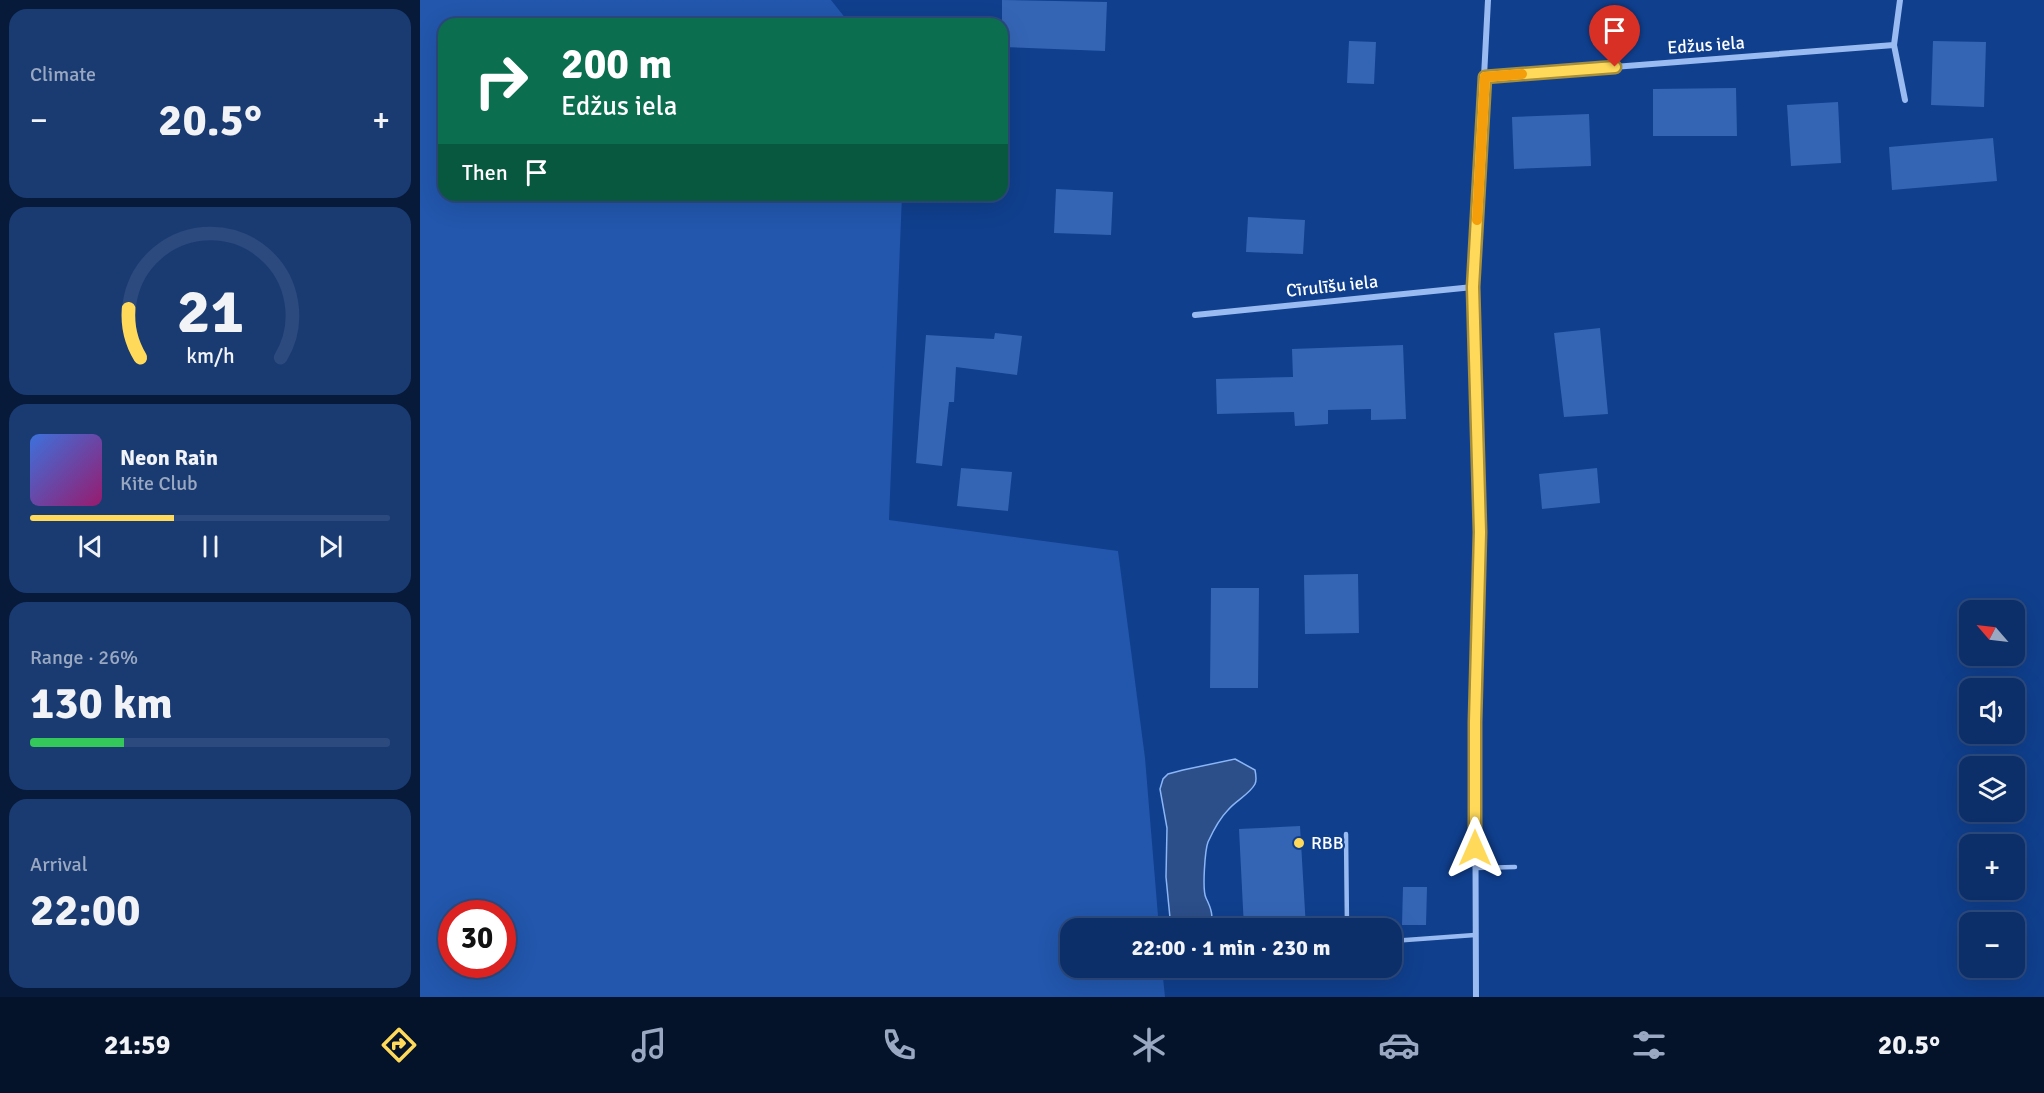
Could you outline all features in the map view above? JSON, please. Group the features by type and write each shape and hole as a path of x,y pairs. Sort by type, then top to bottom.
{"street":[{"path":"1476,997 1475,722 1480,532 1473,287 1488,0"},
{"path":"1900,0 1894,45 1905,100"},
{"name":"Edžus iela","path":"1485,77 1894,45"},
{"name":"Cīrulīšu iela","path":"1194,315 1473,287"}],"lane":[{"path":"1346,834 1347,918"},
{"path":"1475,868 1515,867"},
{"path":"1402,940 1475,935"}],"shaded area":[{"path":"420,0 831,0 845,18 438,18 438,201 902,201 889,520 1118,551 1145,758 1158,918 1060,918 1060,978 1163,978 1165,997 420,997"},
{"path":"1235,759 1255,770 1255,784 1222,817 1208,842 1204,887 1212,918 1170,918 1166,877 1167,828 1160,789 1163,779 1168,774"}],"building":[{"path":"1002,0 1107,2 1105,51 1008,47 1008,18 1002,18"},
{"path":"1349,41 1376,42 1374,84 1347,83"},
{"path":"1933,41 1986,42 1984,107 1931,105"},
{"path":"1736,88 1737,136 1653,136 1653,89"},
{"path":"1838,102 1841,163 1791,166 1787,105"},
{"path":"1589,114 1591,166 1514,169 1512,117"},
{"path":"1993,138 1997,181 1892,190 1889,147"},
{"path":"1056,189 1113,192 1111,235 1054,233"},
{"path":"1248,217 1305,220 1303,254 1246,252"},
{"path":"1600,328 1608,414 1564,417 1554,333"},
{"path":"995,333 1022,336 1017,375 956,367 954,402 949,402 942,466 916,463 926,335 994,339"},
{"path":"1403,345 1406,419 1371,420 1371,409 1328,410 1328,424 1295,426 1294,412 1217,414 1216,379 1293,377 1292,349"},
{"path":"961,468 1012,472 1008,511 957,506"},
{"path":"1597,468 1600,503 1542,509 1539,474"},
{"path":"1358,574 1359,633 1305,634 1304,575"},
{"path":"1211,588 1259,588 1258,688 1210,688"},
{"path":"1300,826 1305,918 1243,918 1239,829"},
{"path":"1403,887 1427,887 1426,925 1402,925"}],"slow traffic":[{"path":"1477,220 1485,77 1522,74"}],"place":[{"name":"RBB","path":"1299,843"}],"route":[{"path":"1475,848 1475,722 1480,532 1473,287 1485,77 1615,67"}]}
